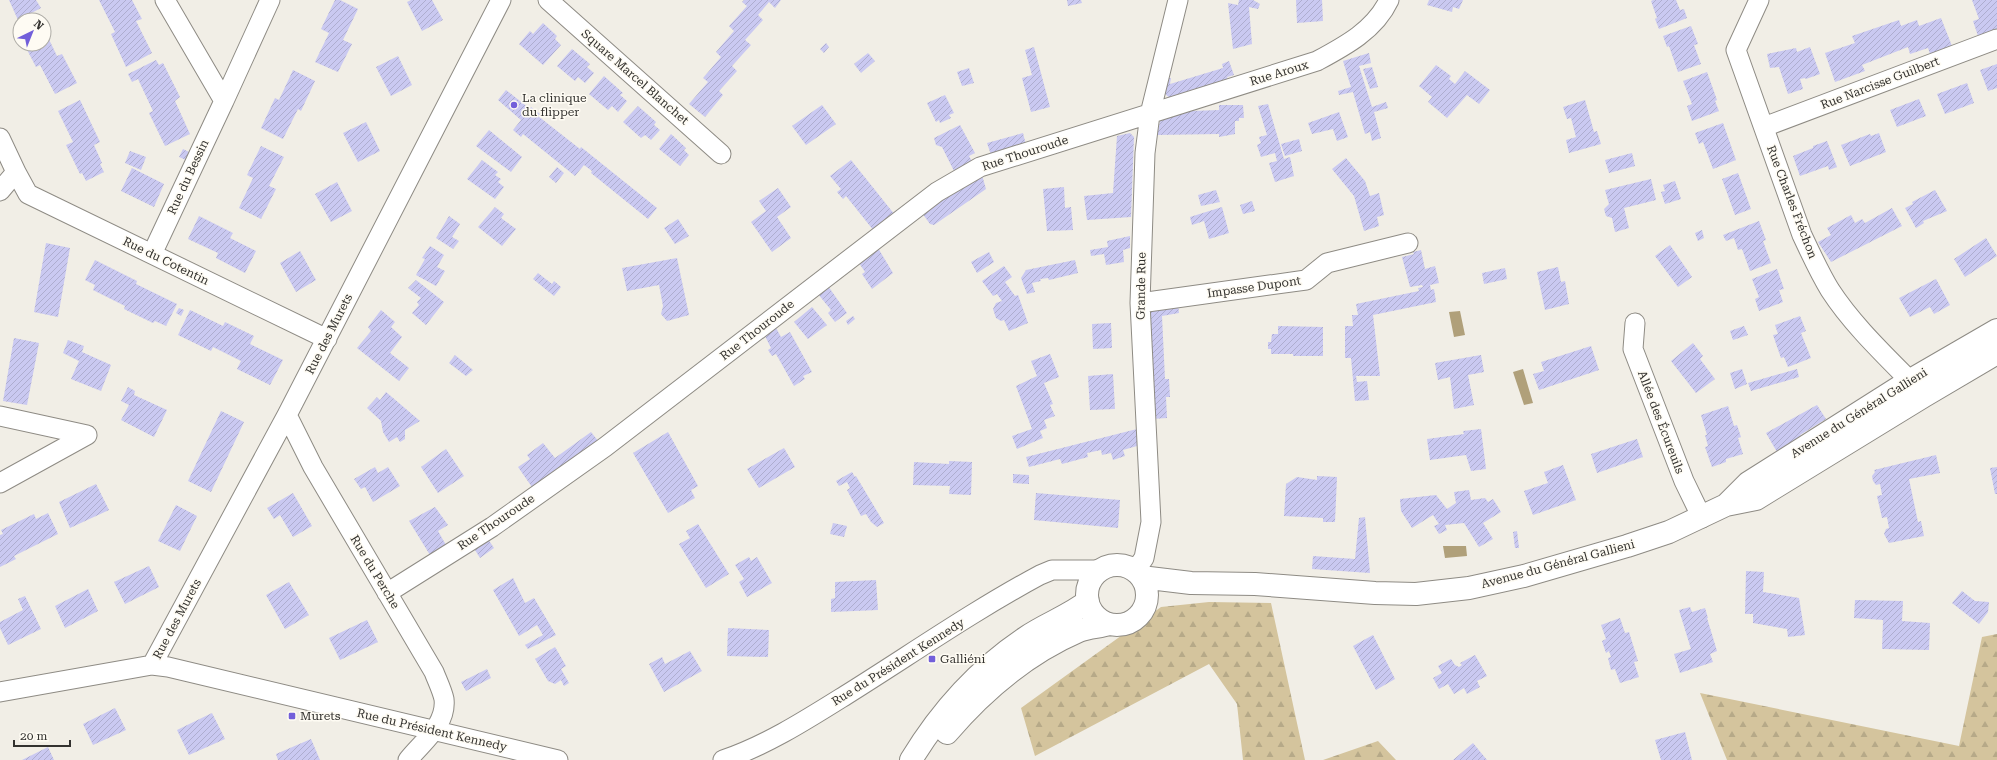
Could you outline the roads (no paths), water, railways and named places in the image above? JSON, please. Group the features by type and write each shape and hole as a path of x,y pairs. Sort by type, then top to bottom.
{"street":[{"path":"165,0 224,101"},
{"name":"Rue du Bessin","path":"152,254 270,0"},
{"name":"Rue des Murets","path":"152,665 327,339 501,0"},
{"name":"Square Marcel Blanchet","path":"548,0 721,154"},
{"name":"Grande Rue","path":"1138,574 1144,558 1151,522 1145,435 1140,303 1145,153 1150,114 1178,0"},
{"name":"Rue Aroux","path":"1150,114 1317,61 1337,51 1368,29 1389,0"},
{"name":"Rue Charles Fréchon","path":"1759,0 1736,50 1802,235 1824,279 1853,321 1917,388"},
{"name":"Rue Narcisse Guilbert","path":"1764,127 1997,39"},
{"name":"Rue Thouroude","path":"387,593 492,527 605,447 937,192 980,167 1150,114"},
{"name":"Rue du Cotentin","path":"0,138 28,194 327,339"},
{"path":"0,190 16,172"},
{"name":"Impasse Dupont","path":"1140,303 1306,280 1327,262 1408,243"},
{"name":"Allée des Écureuils","path":"1635,323 1633,349 1684,482 1702,518"},
{"name":"Avenue du Général Gallieni","path":"1138,574 1191,583 1255,584 1375,593 1416,594 1469,588 1566,564 1669,532 1702,518 1726,505 1748,483 1917,388 1987,351 1997,330"},
{"name":"Rue du Perche","path":"287,415 295,435 434,672 444,699 441,720 434,731 408,760"},
{"path":"0,416 88,435 0,484"},
{"path":"911,760 938,721 971,682 1026,637 1075,611 1089,581 1109,567 1123,566 1138,574 1147,591 1147,598 1142,613 1130,623 1120,625 1109,624 1081,630 1051,645 1028,660 1000,681 964,713 927,760"},
{"name":"Rue du Président Kennedy","path":"723,760 743,753 786,732 1028,582 1052,570 1089,581"},
{"path":"1089,581 1092,611 1099,619 1109,624"},
{"name":"Avenue du Général Gallieni","path":"1147,598 1191,583"},
{"name":"Rue du Président Kennedy","path":"0,692 152,665 246,684 558,760"}],"place":[{"name":"La clinique du flipper","path":"514,105"},
{"name":"Galliéni","path":"932,659"},
{"name":"Murets","path":"292,716"}]}
